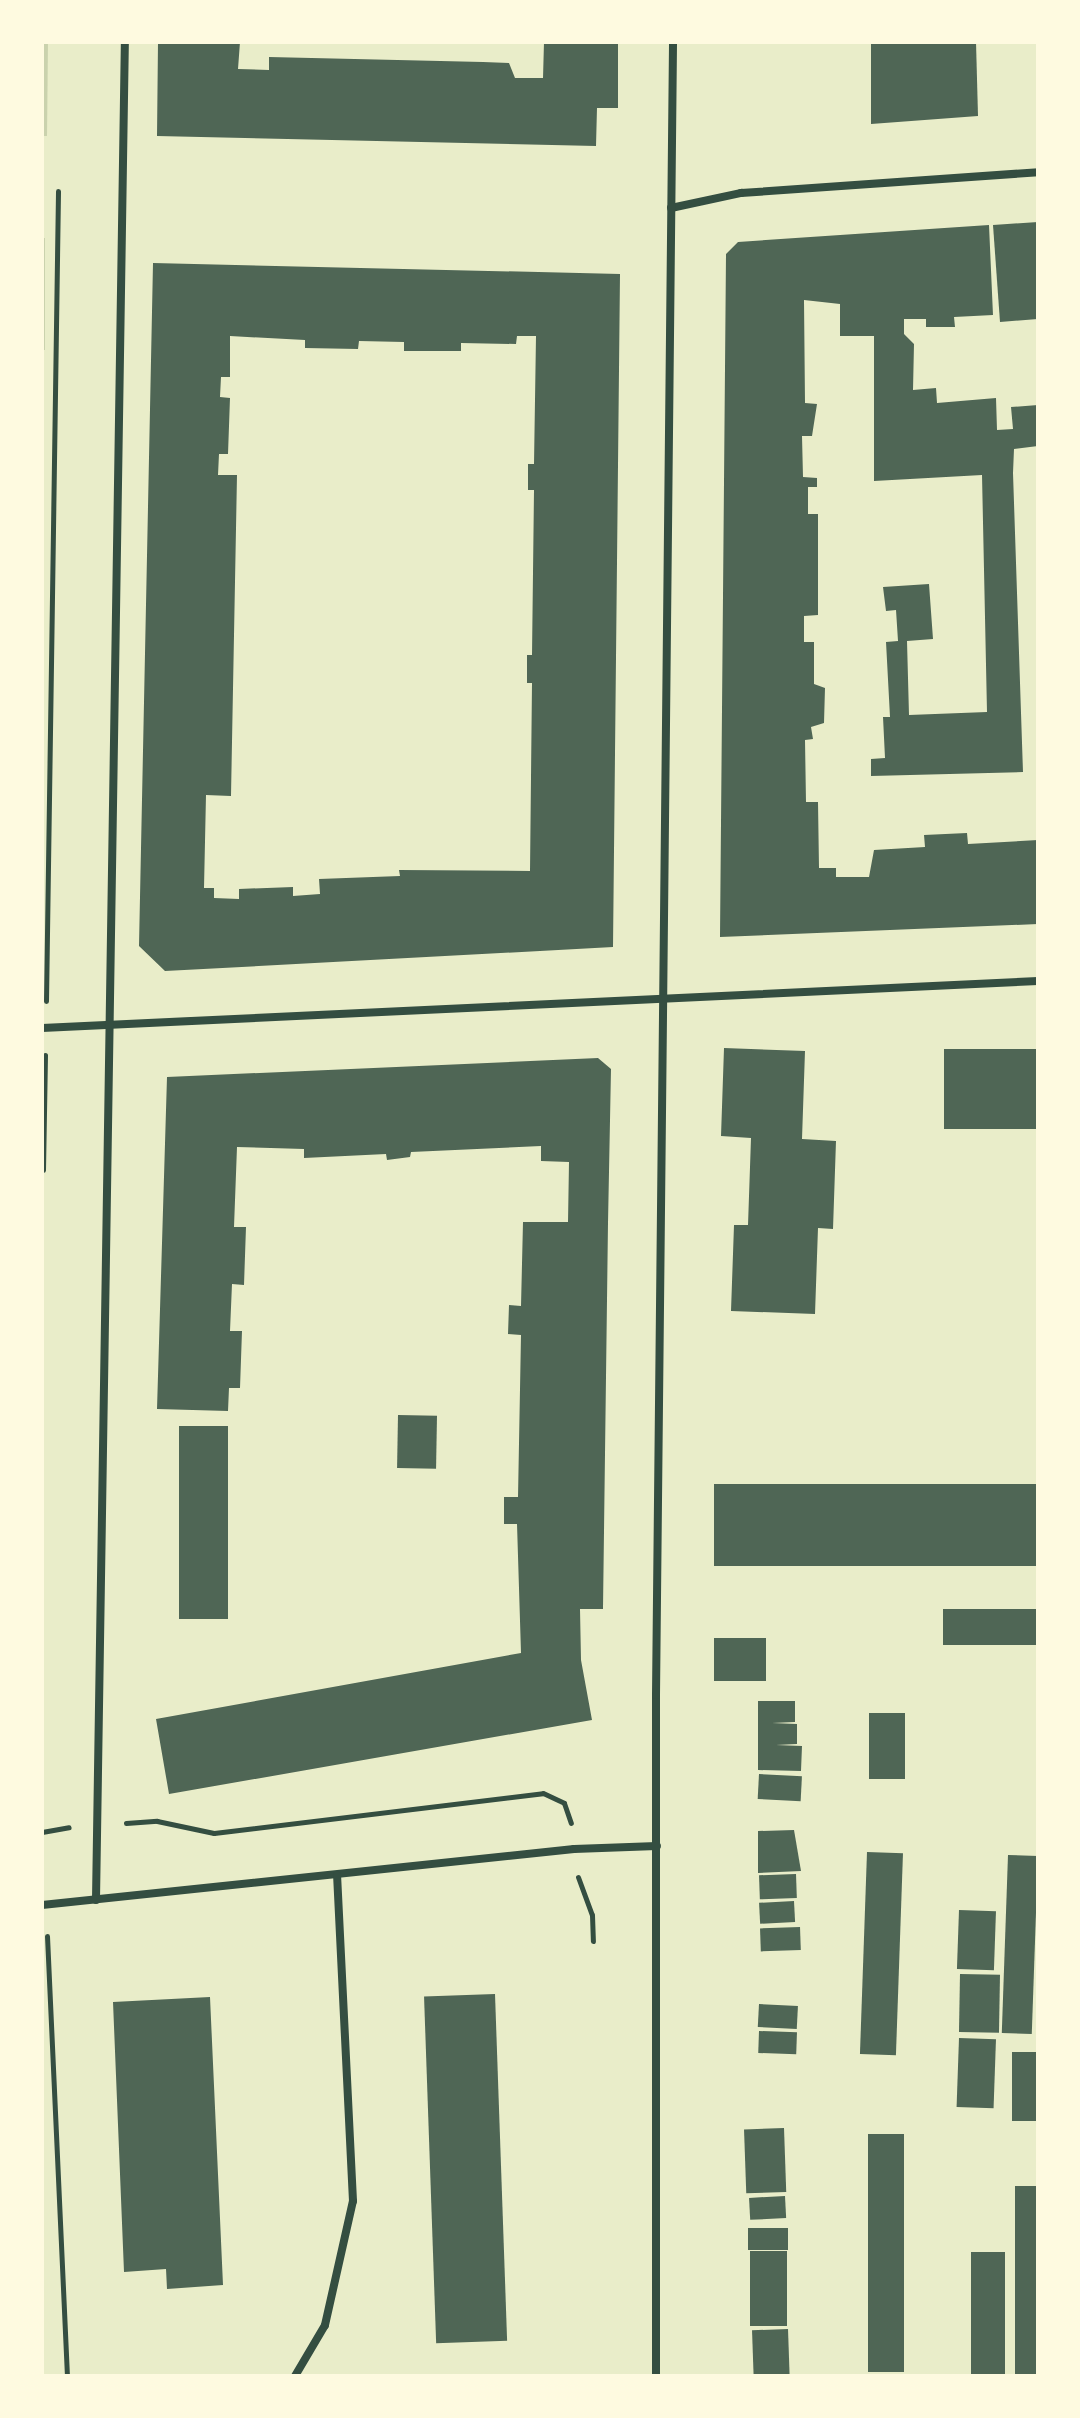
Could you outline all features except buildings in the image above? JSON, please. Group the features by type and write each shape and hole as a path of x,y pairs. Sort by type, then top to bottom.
{"street":[{"path":"96,1900 125,42"},
{"path":"656,2376 657,1846 673,42"},
{"path":"671,208 741,193 1038,172"},
{"path":"44,1028 1038,981"},
{"path":"42,1905 574,1849 657,1846"},
{"path":"295,2376 325,2325 353,2201 337,1875"}],"path":[{"path":"43,1170 45,661 58,191"},
{"path":"118,1824 157,1821 214,1833 543,1793 564,1803 572,1829"},
{"path":"42,1832 69,1827"},
{"path":"577,1869 592,1915 593,1941"},
{"path":"42,1936 49,1936 67,2376"}],"green space":[{"path":"42,42 48,42 47,136 42,136"},
{"path":"42,238 45,238 45,350 42,350"}]}
